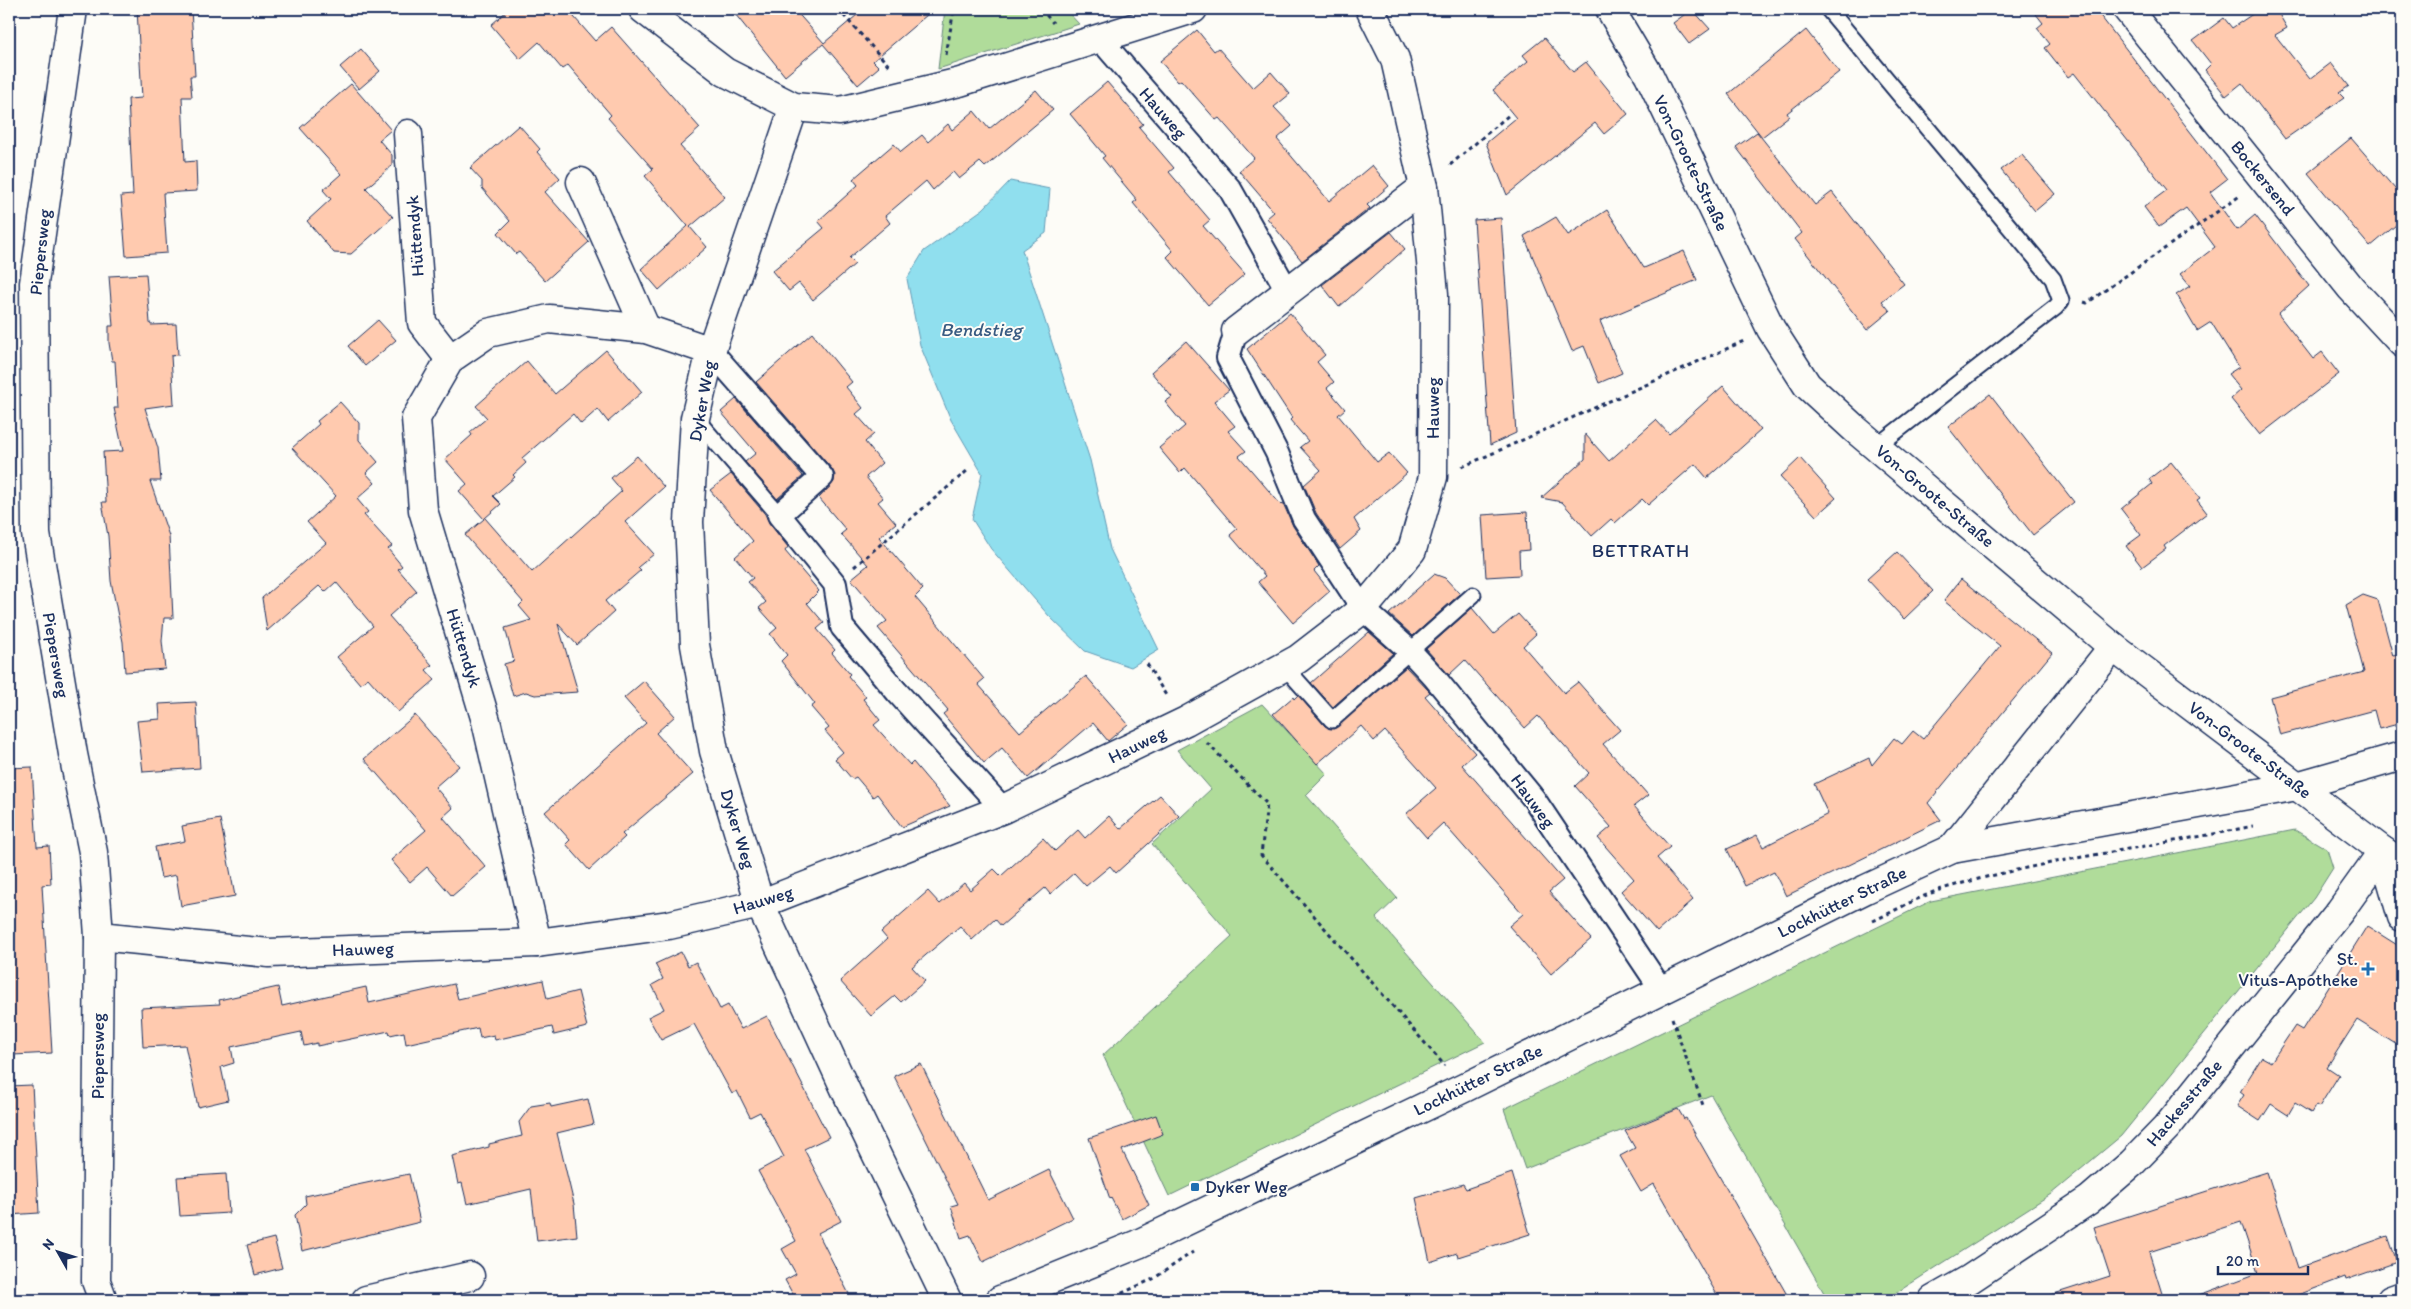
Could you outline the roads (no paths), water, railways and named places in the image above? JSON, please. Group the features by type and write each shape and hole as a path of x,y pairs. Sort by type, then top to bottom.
{"street":[{"name":"Piepersweg","path":"74,9 34,283 36,534 73,754 93,852 99,936 96,1281 103,1300"},
{"path":"643,9 725,72 794,107 840,111 960,82 1193,9"},
{"name":"Hauweg","path":"99,936 269,953 537,943 668,925 760,904 1003,809 1186,721 1298,660 1363,609 1412,550 1433,477 1434,294 1424,187 1395,59 1370,9"},
{"name":"Von-Groote-Straße","path":"1610,9 1649,75 1771,329 1806,385 1876,447 2113,647 2393,857"},
{"name":"Bockersend","path":"2128,9 2351,288 2402,343"},
{"name":"Hauweg","path":"1100,39 1230,189 1287,290"},
{"name":"Dyker Weg","path":"794,107 710,351 694,418 689,522 695,645 714,751 760,904 852,1104 947,1300"},
{"name":"Hüttendyk","path":"408,134 422,323 450,359"},
{"path":"580,182 646,329"},
{"name":"Hauweg","path":"1424,187 1287,290 1236,331 1228,358 1277,453 1304,518 1363,609 1409,650 1534,799 1661,989"},
{"name":"Hüttendyk","path":"537,943 486,721 423,510 416,418 450,359 488,333 549,320 646,329 710,351"},
{"name":"Dyker Weg","path":"710,351 822,477 779,515"},
{"path":"779,515 835,584 842,628 1003,809"},
{"name":"Lockhütter Straße","path":"1952,850 2113,647"},
{"name":"Lockhütter Straße","path":"1000,1300 1138,1244 1464,1088 1661,989 1952,850 2297,786 2402,756"},
{"path":"2393,857 2402,917"},
{"name":"Hackesstraße","path":"1934,1300 1974,1290 2089,1200 2132,1163 2167,1127 2340,912 2393,857"},
{"path":"366,1300 470,1276"},
{"path":"2391,1300 2402,1296"}],"lane":[{"path":"1828,9 2052,279 2061,301 2056,307 1876,447"},
{"path":"694,418 779,515"},
{"path":"1285,667 1332,720 1473,595"}],"water":[{"name":"Bendstieg","path":"1010,181 1050,189 1046,233 1022,250 1090,460 1110,549 1159,650 1131,667 1085,651 1049,616 991,549 972,519 982,473 951,420 920,345 907,279 924,251 983,209"}],"place":[{"name":"St. Vitus-Apotheke","path":"2368,969"},
{"name":"Dyker Weg","path":"1195,1187"}],"district":[{"name":"BETTRATH","path":"1641,550"}]}
